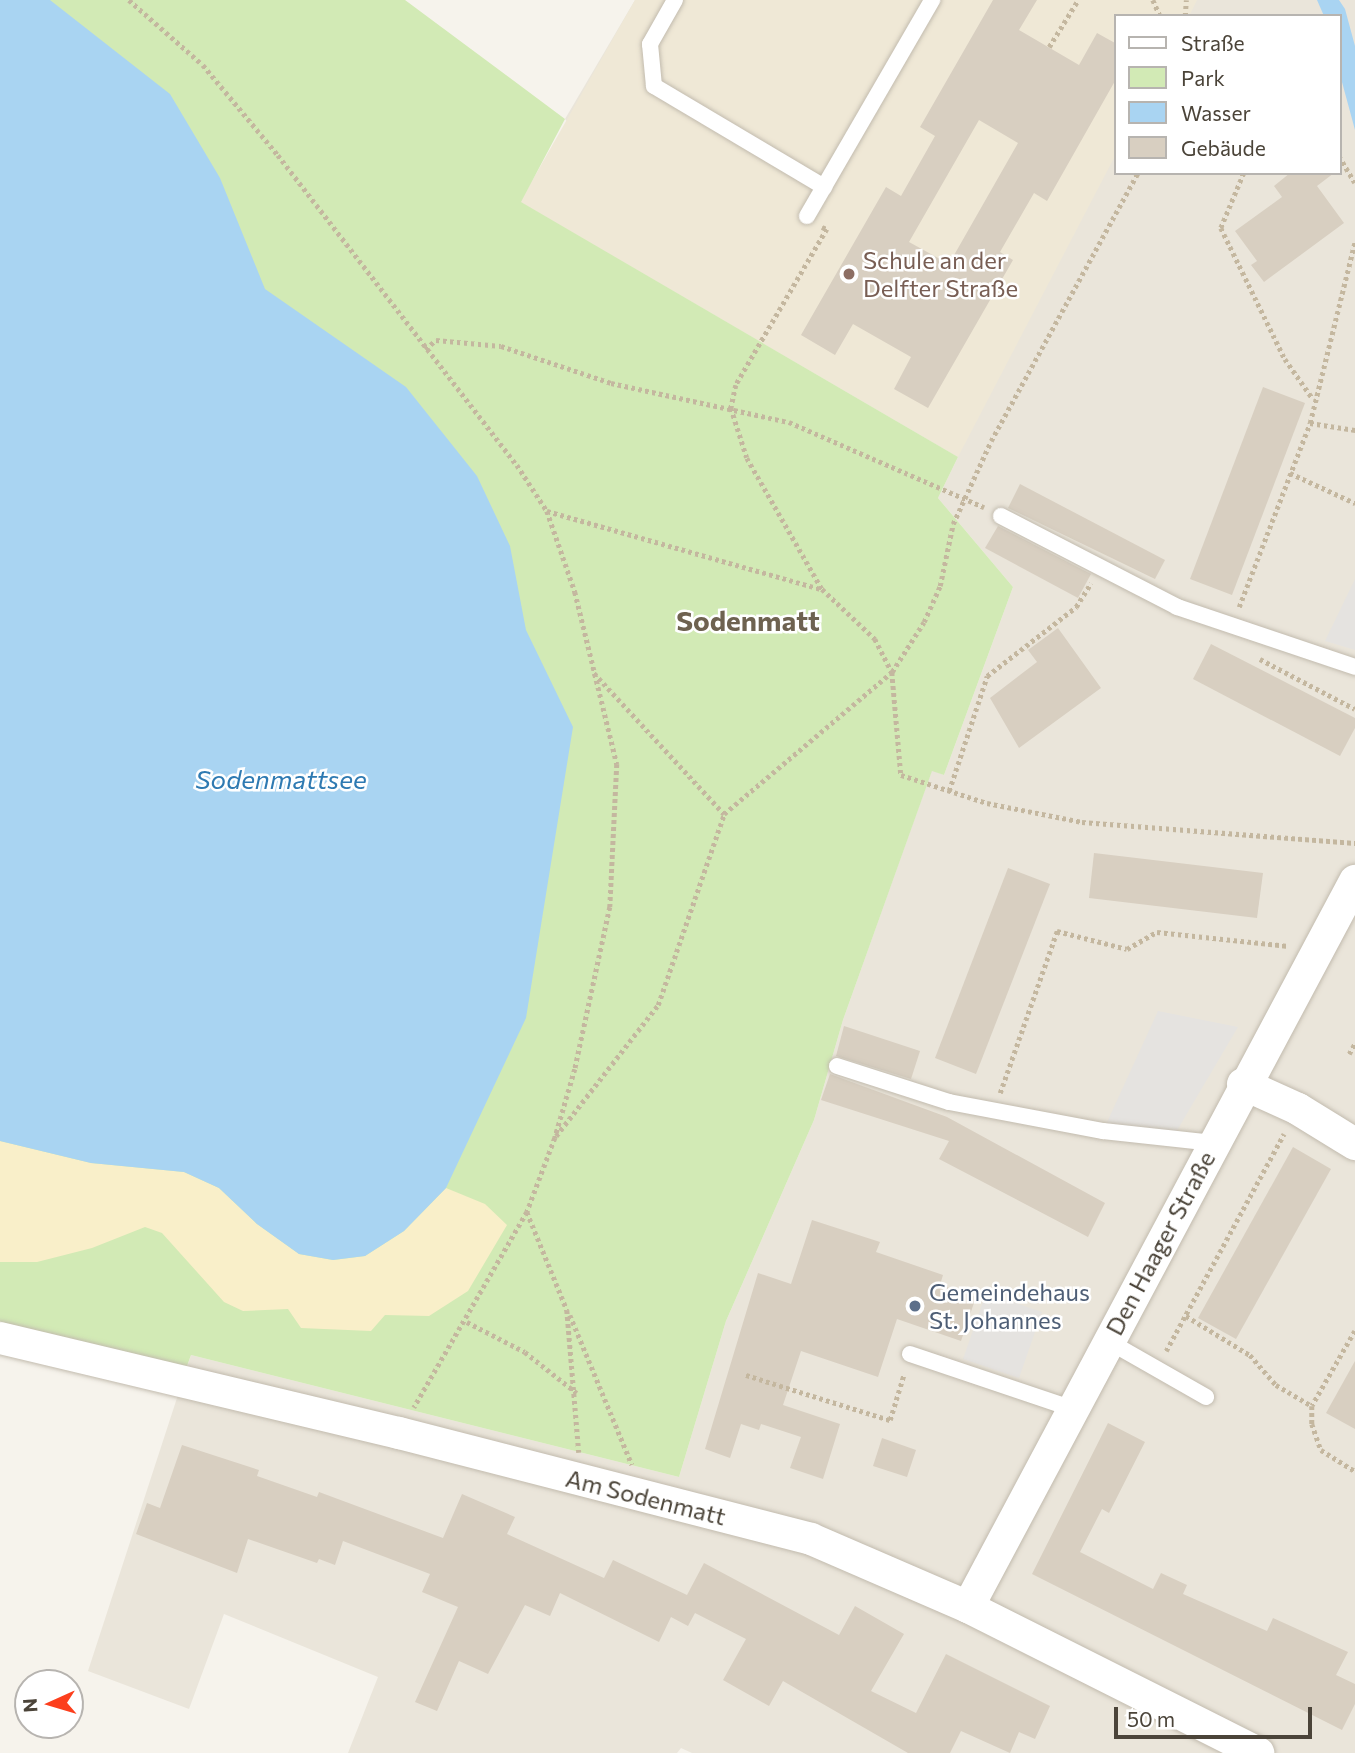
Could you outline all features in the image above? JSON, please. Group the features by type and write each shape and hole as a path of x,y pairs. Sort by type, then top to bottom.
{"street":[{"name":"Den Haager Straße","path":"968,1607 1244,1084 1355,881"},
{"path":"1244,1084 1298,1109 1355,1144"},
{"name":"Am Sodenmatt","path":"0,1338 399,1433 811,1539 968,1607 1258,1753"}],"lane":[{"path":"675,0 650,44 654,86 824,187"},
{"path":"807,216 932,0"},
{"path":"1001,516 1177,607 1355,667"},
{"path":"837,1066 949,1102 1103,1131 1213,1143"},
{"path":"1108,1342 1206,1396"},
{"path":"910,1354 1073,1409"}],"path":[{"path":"129,0 203,65 517,464 547,511 575,592 617,764 610,907 575,1069 555,1138 527,1212 467,1322 399,1433"},
{"path":"1049,47 1078,0"},
{"path":"1341,159 1355,183"},
{"path":"555,1138 658,1005 724,814 892,672 940,586 953,524 991,441 1137,175"},
{"path":"1243,175 1221,228 1285,359 1314,400"},
{"path":"807,216 827,229 736,385 731,408 747,458 822,589 875,639 892,672 901,775 987,803 1082,822 1355,843"},
{"path":"1355,241 1310,423 1226,642 1355,709"},
{"path":"425,349 436,340 501,346 611,383 789,422 965,498"},
{"path":"1310,423 1355,429"},
{"path":"1290,473 1355,503"},
{"path":"547,511 822,589"},
{"path":"949,791 987,676 1076,607 1100,567"},
{"path":"593,671 724,814"},
{"path":"994,1110 1057,931 1127,949 1157,932 1287,945 1316,954"},
{"path":"1349,1054 1355,1043"},
{"path":"1156,1368 1298,1109"},
{"path":"527,1212 644,1495"},
{"path":"568,1310 577,1393 580,1481"},
{"path":"1186,1316 1250,1355 1276,1385 1312,1406"},
{"path":"467,1322 524,1352 577,1393"},
{"path":"1355,1331 1312,1406 1321,1450 1355,1471"},
{"path":"746,1374 890,1420 910,1354"}],"shaded area":[{"path":"635,0 1355,0 1355,1753 692,1753 681,1748 677,1753 348,1753 378,1677 224,1614 189,1709 88,1671 191,1355 679,1477 726,1321 814,1120 843,1020 932,770 944,775 1013,587 938,498 958,457 770,346 565,119"},
{"name":"Schule an der Delfter Straße","path":"635,0 1197,0 1190,14 1114,14 1114,158 958,457 520,202"},
{"path":"1355,579 1355,650 1325,641"},
{"path":"1158,1011 1238,1027 1172,1139 1103,1131"},
{"path":"986,1293 1042,1312 1019,1378 963,1359"}],"green space":[{"path":"0,0 405,0 565,119 521,202 958,457 938,498 1013,587 944,775 932,771 843,1020 814,1120 726,1321 679,1477 191,1355 177,1394 0,1350"}],"sand":[{"path":"0,1141 91,1163 184,1172 219,1188 257,1224 299,1254 333,1260 365,1256 404,1231 446,1188 485,1204 507,1225 468,1291 429,1316 385,1315 371,1331 301,1328 288,1309 243,1311 224,1302 162,1233 145,1227 92,1248 37,1262 0,1262"}],"water":[{"name":"Sodenmattsee","path":"0,0 50,0 170,94 220,178 265,289 406,387 477,476 510,546 526,630 573,727 526,1018 446,1188 404,1231 365,1256 333,1260 299,1254 257,1224 219,1188 184,1172 91,1163 0,1141"},
{"path":"1317,0 1339,0 1345,9 1355,46 1355,130 1341,78 1341,14 1323,14"}],"building":[{"path":"993,0 1037,0 1019,30 1079,65 1097,33 1114,42 1114,83 1047,201 1034,193 1000,252 1013,260 928,408 894,389 911,357 853,324 835,355 801,335 886,187 901,196 935,136 920,127","holes":["979,120 1018,143 949,264 909,242"]},
{"path":"1288,175 1331,175 1317,186 1344,223 1264,282 1251,265 1257,261 1235,231 1282,197 1274,186"},
{"path":"1263,387 1305,403 1232,595 1190,579"},
{"path":"1020,484 1165,560 1155,579 1008,508"},
{"path":"998,526 1091,574 1078,598 985,548"},
{"path":"1058,628 1101,688 1019,748 990,698 1037,662 1028,650"},
{"path":"1211,644 1355,718 1355,728 1340,756 1193,679"},
{"path":"1094,853 1263,873 1257,918 1089,898"},
{"path":"1008,868 1050,884 976,1074 935,1058"},
{"path":"844,1026 920,1051 911,1079 836,1056"},
{"path":"830,1074 947,1117 1105,1203 1088,1237 939,1159 949,1141 821,1100"},
{"path":"1293,1147 1331,1169 1236,1339 1198,1318"},
{"name":"Gemeindehaus St. Johannes","path":"812,1220 880,1242 876,1252 943,1275 940,1285 976,1297 961,1341 897,1319 878,1377 801,1351 783,1405 840,1424 823,1479 790,1468 801,1437 761,1424 759,1430 741,1424 730,1458 705,1449 758,1273 791,1284"},
{"path":"1355,1361 1355,1429 1326,1413"},
{"path":"1108,1423 1145,1442 1109,1513 1102,1509 1080,1552 1153,1589 1161,1573 1187,1585 1183,1594 1267,1631 1273,1618 1348,1652 1336,1675 1355,1684 1355,1704 1342,1730 1032,1574"},
{"path":"882,1438 916,1450 907,1477 873,1466"},
{"path":"182,1445 259,1470 257,1476 317,1497 319,1492 443,1538 462,1494 515,1517 507,1534 604,1578 613,1560 687,1595 704,1563 839,1635 855,1606 904,1634 871,1691 916,1713 946,1654 1050,1706 1035,1739 1019,1732 1010,1753 961,1731 950,1753 908,1753 783,1681 769,1706 723,1680 746,1639 695,1613 688,1626 671,1617 659,1642 560,1593 550,1616 525,1605 488,1674 459,1661 437,1711 415,1702 458,1607 422,1592 430,1574 343,1541 335,1565 319,1559 317,1563 248,1539 237,1573 136,1534 147,1503 160,1508"}],"place":[{"name":"Schule an der Delfter Straße","path":"849,274"},
{"name":"Gemeindehaus St. Johannes","path":"915,1306"}],"district":[{"name":"Sodenmatt","path":"748,620"}]}
